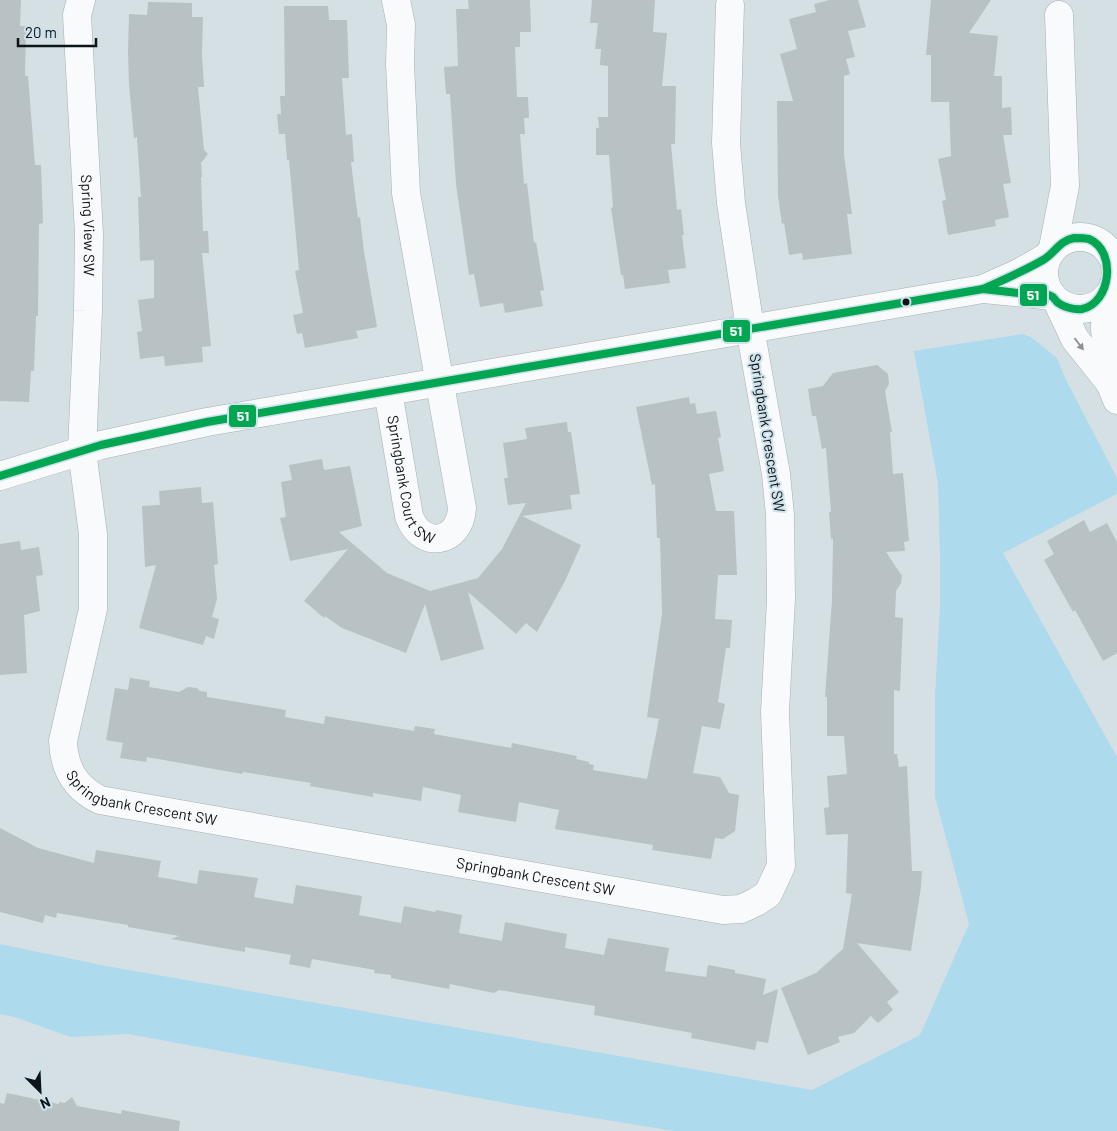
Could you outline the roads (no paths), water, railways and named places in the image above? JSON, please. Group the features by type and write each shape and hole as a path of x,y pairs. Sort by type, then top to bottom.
{"street":[{"name":"Spring View SW","path":"81,0 77,14 89,234 88,312 82,451"},
{"path":"396,0 401,25 400,64 406,193 439,383"},
{"name":"Springbank Crescent SW","path":"82,451 92,534 92,609 63,741 64,755 72,776 80,788 90,795 100,800 723,910 741,909 768,894 781,866 774,712 782,598 780,515 776,474 750,328 731,203 726,143 730,5"},
{"path":"1059,15 1065,186 1044,275 1045,284 1055,299 1075,339 1114,392"},
{"path":"1065,186 1080,216 1108,247 1116,270 1105,329 1114,392"},
{"path":"0,476 82,451 140,436 207,422 982,289 1019,273 1067,240 1082,237 1093,239 1108,247"},
{"path":"982,289 1055,299 1071,308 1080,309 1090,308 1099,304 1111,293"},
{"name":"Springbank Court SW","path":"388,392 412,526 419,534 429,538 439,538 449,535 456,528 461,519 462,508 439,383"}]}
